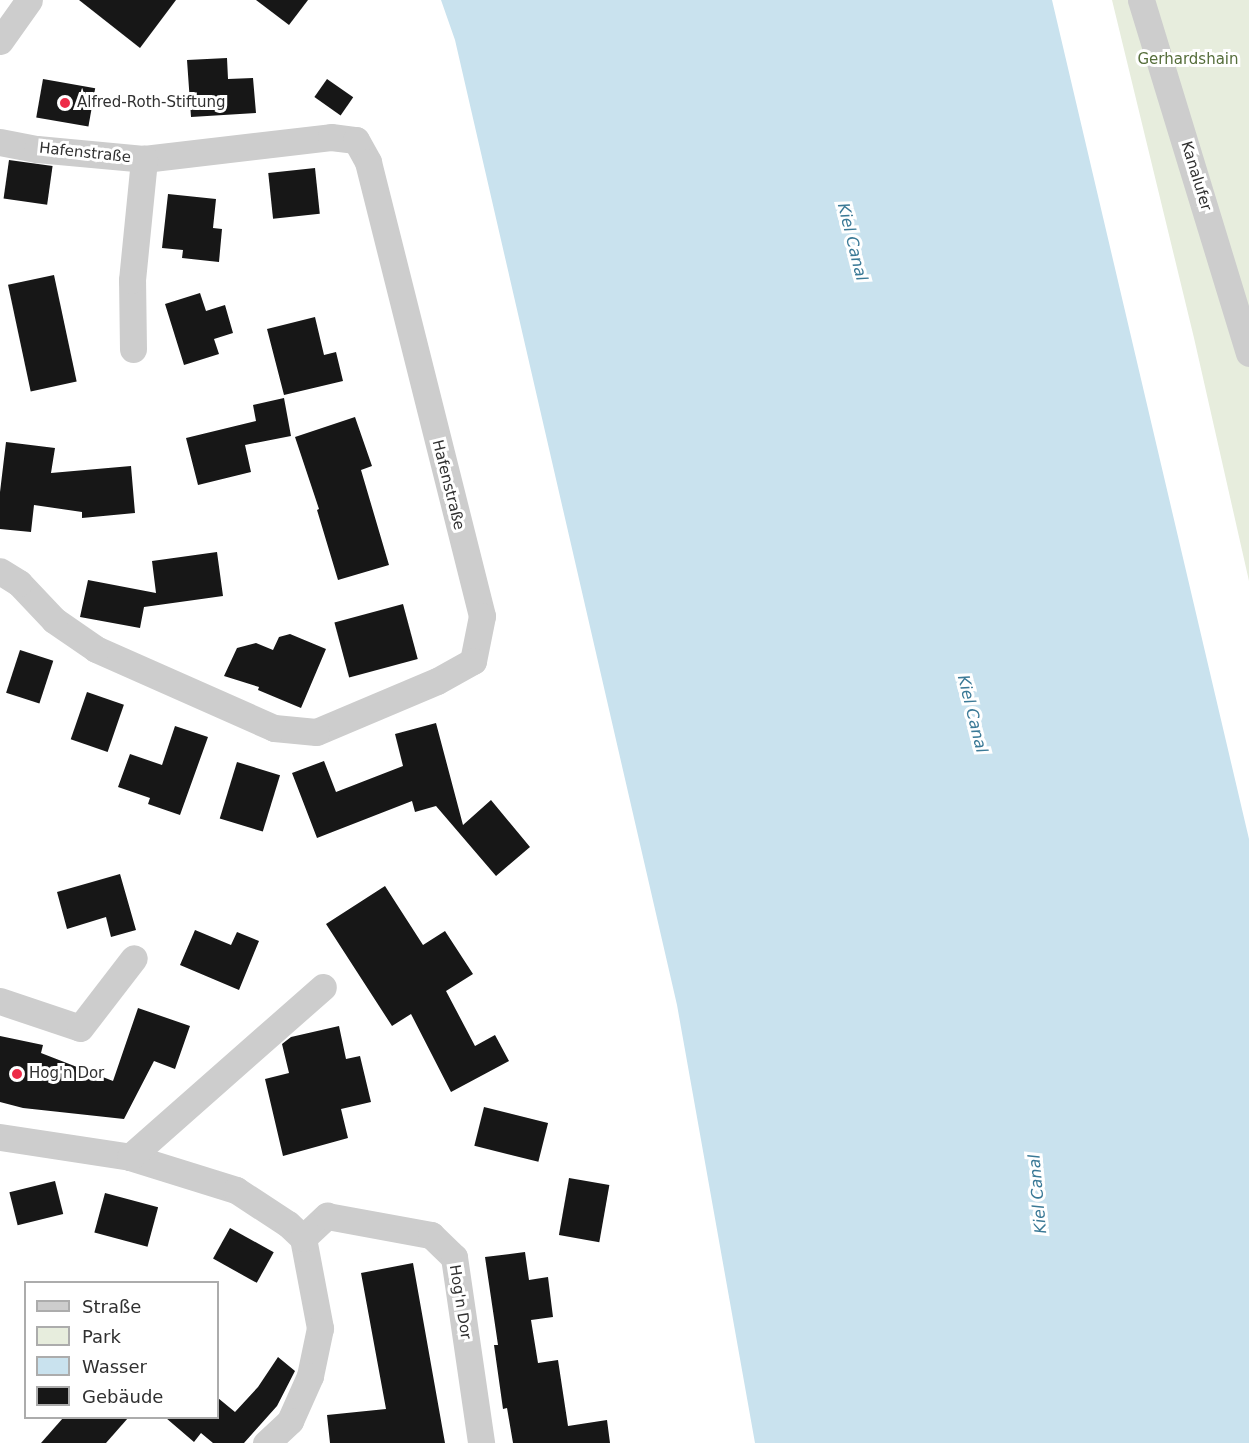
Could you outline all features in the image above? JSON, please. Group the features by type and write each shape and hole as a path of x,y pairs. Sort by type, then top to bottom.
{"street":[{"path":"0,41 29,0"},
{"name":"Kanalufer","path":"1141,0 1249,353"},
{"name":"Hafenstraße","path":"0,142 37,149 144,159 331,137 356,140 368,162 482,616 473,661 436,681 316,732 274,728 96,649 54,620 19,583 0,571"},
{"path":"133,349 132,280 144,159"},
{"path":"0,1001 80,1029 134,958"},
{"path":"130,1157 323,987"},
{"path":"6,1142 130,1157 236,1190 288,1224 303,1239 320,1328 310,1376 290,1421 266,1443"},
{"name":"Hog'n Dor","path":"303,1239 327,1216 431,1235 454,1257 481,1443"}],"green space":[{"name":"Gerhardshain","path":"1112,0 1249,0 1249,581 1194,338"}],"water":[{"name":"Kiel Canal","path":"441,0 1052,0 1249,839 1249,1443 755,1443 677,1005 455,40"}],"building":[{"path":"79,0 176,0 140,48"},
{"path":"256,0 308,0 289,25"},
{"path":"227,58 228,79 253,78 256,113 191,117 187,60"},
{"name":"Alfred-Roth-Stiftung","path":"43,79 95,88 88,127 36,117"},
{"path":"327,79 353,97 341,115 314,97"},
{"path":"9,160 53,166 47,205 4,199"},
{"path":"315,168 320,214 273,219 268,173"},
{"path":"168,194 216,199 213,228 222,229 219,262 182,258 183,250 162,248"},
{"path":"54,275 77,382 31,391 8,285"},
{"path":"200,293 206,311 225,305 233,333 214,339 219,354 184,365 165,304"},
{"path":"315,317 324,355 336,352 343,381 284,395 267,329"},
{"path":"284,398 291,436 245,445 251,472 198,485 186,438 256,421 253,405"},
{"path":"355,417 372,466 361,470 389,565 338,580 317,510 319,509 295,437"},
{"path":"6,442 55,448 51,473 131,466 135,513 82,518 82,512 34,505 31,532 0,529 0,492"},
{"path":"217,552 223,596 144,607 140,628 80,617 88,580 156,593 152,561"},
{"path":"403,604 418,659 349,677 334,622"},
{"path":"290,634 326,649 301,708 258,690 259,687 224,676 237,648 256,643 273,650 279,637"},
{"path":"20,650 53,661 39,704 6,693"},
{"path":"87,692 124,705 108,752 71,739"},
{"path":"436,723 463,825 491,800 530,847 496,876 436,806 415,812 412,801 317,838 292,773 324,761 336,792 403,766 395,734"},
{"path":"175,726 208,737 180,815 148,804 150,798 118,787 130,754 162,765"},
{"path":"237,762 280,775 263,832 220,818"},
{"path":"120,874 136,930 111,937 106,917 67,929 57,892"},
{"path":"385,886 423,945 445,931 473,974 446,991 475,1046 495,1035 509,1061 451,1092 411,1014 392,1026 326,924"},
{"path":"195,930 231,945 237,932 259,941 239,990 180,965"},
{"path":"138,1008 190,1026 175,1069 154,1061 124,1119 23,1108 0,1102 0,1036 43,1045 41,1053 113,1081"},
{"path":"339,1026 346,1059 360,1056 371,1102 341,1109 348,1138 283,1156 265,1079 289,1073 282,1044 291,1037"},
{"path":"484,1107 548,1123 538,1162 474,1146"},
{"path":"569,1178 609,1185 599,1242 559,1235"},
{"path":"55,1181 63,1214 18,1225 9,1192"},
{"path":"105,1193 158,1207 148,1247 94,1233"},
{"path":"230,1228 274,1252 257,1283 213,1259"},
{"path":"525,1252 529,1280 548,1277 553,1317 531,1320 538,1363 558,1360 568,1426 607,1420 610,1443 513,1443 507,1408 503,1409 494,1345 498,1345 485,1257"},
{"path":"413,1263 445,1443 330,1443 327,1415 386,1409 361,1273"},
{"path":"278,1357 295,1371 277,1406 244,1443 213,1443 201,1433 194,1442 167,1419 219,1419 219,1399 235,1412 258,1387"},
{"path":"62,1419 127,1419 106,1443 41,1443"}],"place":[{"name":"Alfred-Roth-Stiftung","path":"65,103"},
{"name":"Hog'n Dor","path":"17,1074"}]}
